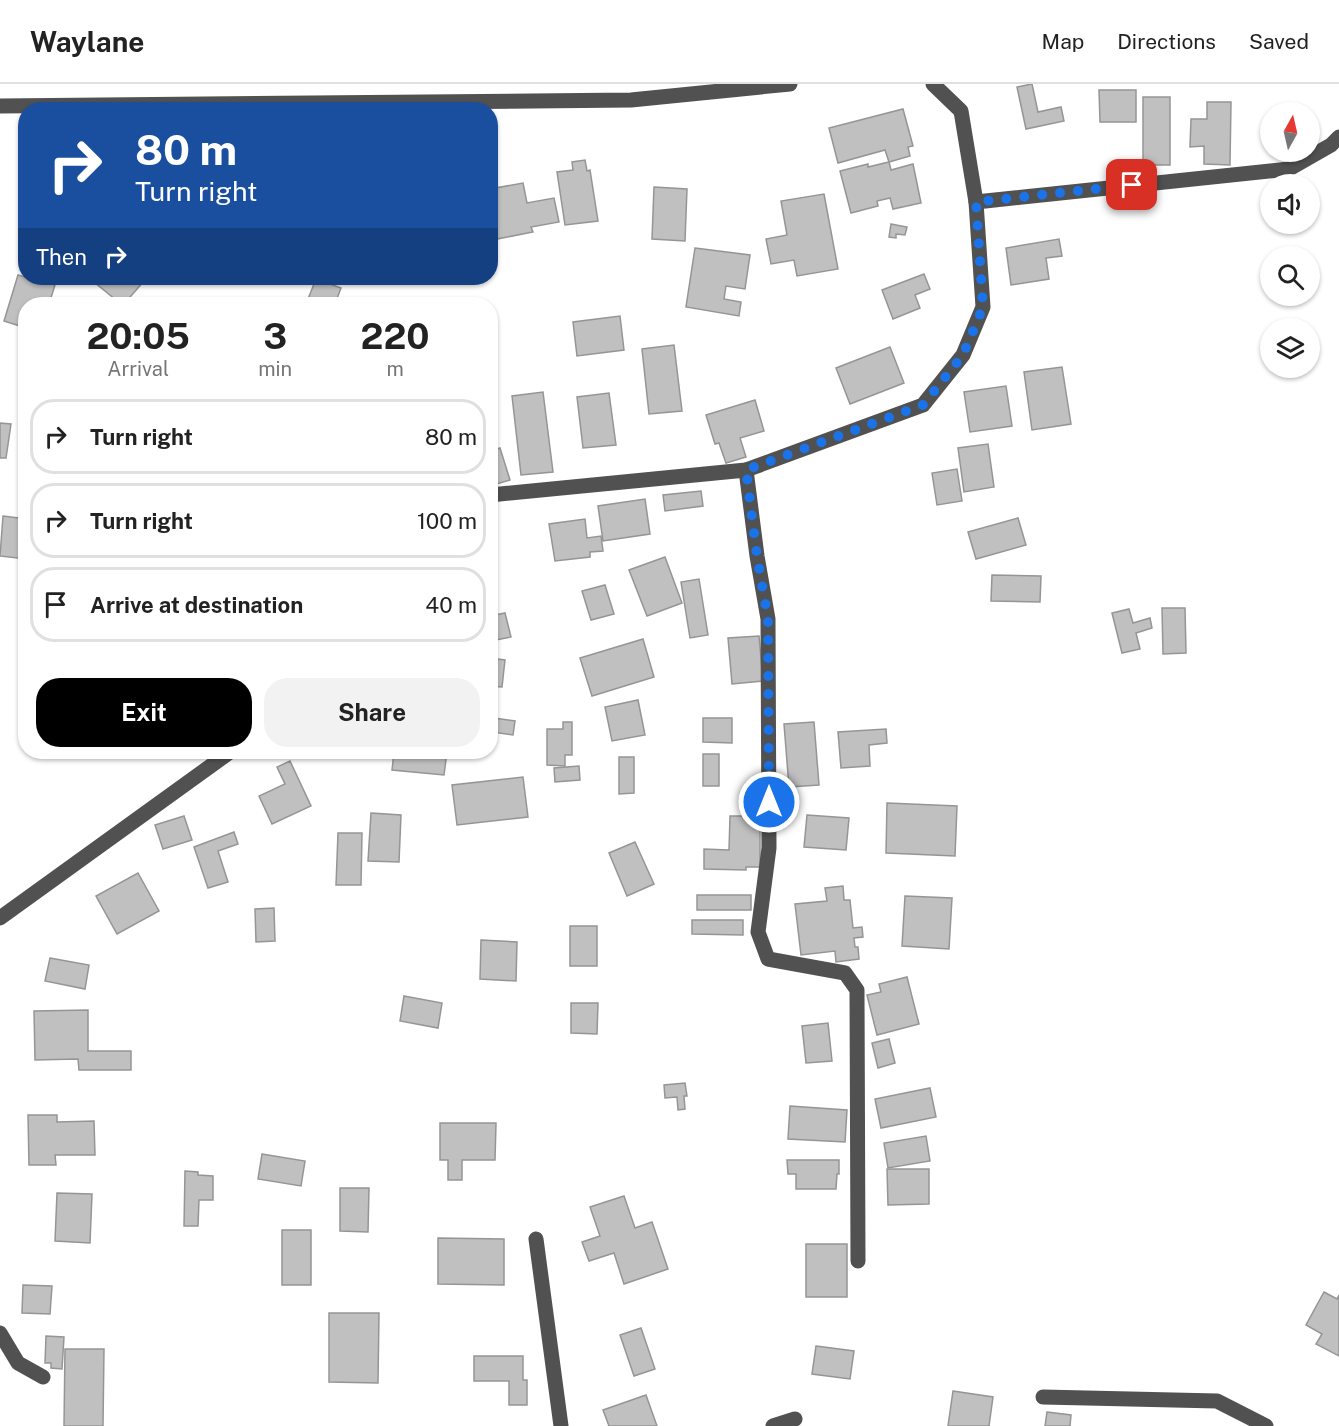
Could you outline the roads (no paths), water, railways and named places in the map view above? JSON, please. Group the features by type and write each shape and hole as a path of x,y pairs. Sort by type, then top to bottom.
{"street":[{"path":"420,102 630,100 790,84"},
{"path":"498,494 746,470 923,405 963,355 983,307 976,202 960,111 933,84"},
{"path":"0,106 18,106"},
{"path":"976,202 1289,169 1331,145 1339,137"},
{"path":"746,470 768,619 769,848 758,932 768,959 845,973 857,990 858,1261"},
{"path":"0,918 220,759"},
{"path":"536,1239 561,1426"},
{"path":"0,1333 18,1363 43,1377"},
{"path":"1043,1397 1217,1401 1266,1426"},
{"path":"772,1426 795,1419"}]}
